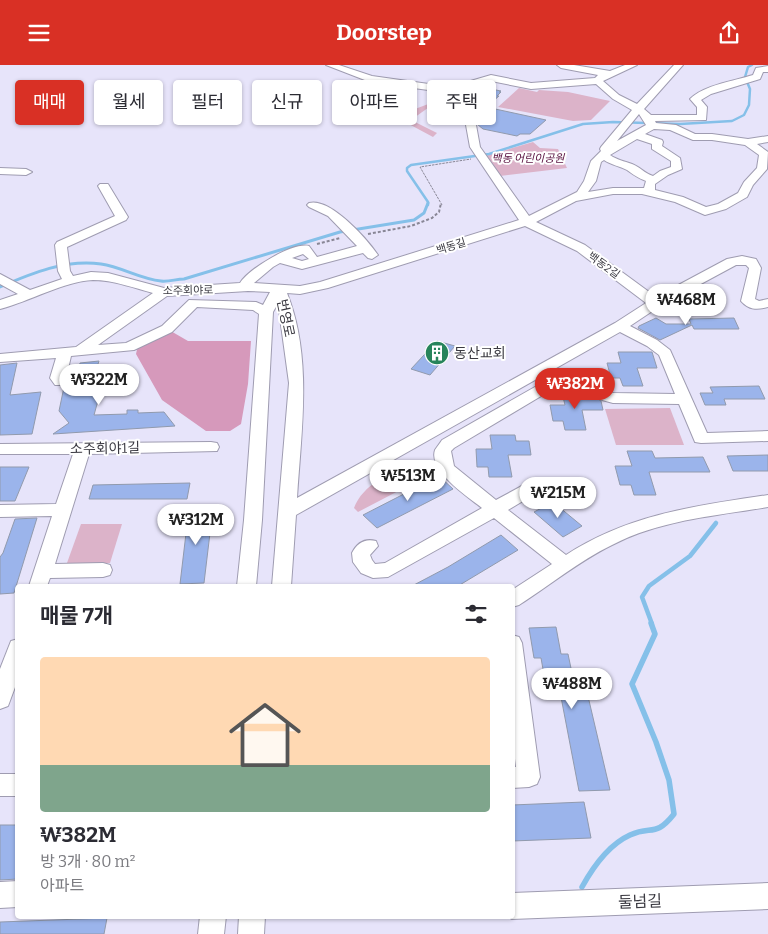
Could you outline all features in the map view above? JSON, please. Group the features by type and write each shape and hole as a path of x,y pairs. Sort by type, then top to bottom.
{"street":[{"path":"330,65 370,79 432,89 450,90 491,78 531,86 598,81 609,89 614,96 638,109 650,122 672,127 693,137 712,137 748,142 768,139"},
{"path":"560,65 595,72 612,73"},
{"path":"598,81 601,77 633,65"},
{"name":"백동길","path":"279,289 300,290 527,222 581,194 590,181 600,158 638,109 679,65"},
{"path":"600,158 636,135 650,122 702,118 702,107 695,99 708,92 757,77 759,70 768,69"},
{"name":"백동2길","path":"471,125 476,147 481,156 527,222 581,248 655,303"},
{"path":"636,135 658,142 656,147 676,160 677,169 664,173 650,183 649,192"},
{"path":"572,199 613,191 649,192 679,199 705,211 722,207 743,195 748,184 762,169 764,154 748,142"},
{"path":"600,158 630,167 639,175 655,180"},
{"path":"0,171 26,172"},
{"path":"67,276 61,245 122,217 104,186"},
{"path":"313,205 332,213 382,267"},
{"path":"279,259 302,265 366,248"},
{"path":"248,287 247,283 268,263 305,249 311,257"},
{"path":"288,511 620,326 655,303 732,262 742,260 751,262 754,268 748,301 756,305 768,303"},
{"name":"소주회야로","path":"0,305 25,292 67,276 102,277 164,292 248,287 279,289"},
{"path":"0,278 25,292"},
{"name":"번영로","path":"246,584 266,312 279,289"},
{"name":"번영로","path":"279,289 287,310 298,383 281,584"},
{"path":"80,351 164,292"},
{"path":"0,358 129,347 167,329 194,303 256,307 266,312"},
{"path":"620,326 652,343 666,353 676,373 683,399 701,438 768,436"},
{"path":"264,349 281,344 292,348"},
{"path":"60,382 58,378 64,353"},
{"path":"566,565 447,469 444,463 443,451 448,444 554,382 590,383 607,397 613,398 683,399"},
{"name":"소주회야1길","path":"0,449 211,447"},
{"path":"83,448 40,578 102,570"},
{"path":"369,546 361,553 364,565 373,571 388,570 538,485"},
{"path":"515,598 605,540 634,529 689,514 768,501"},
{"path":"0,511 63,510"},
{"path":"0,700 15,656"},
{"path":"515,667 529,777 515,778"},
{"path":"0,785 15,785"},
{"path":"0,895 15,894"},
{"name":"둘넘길","path":"515,906 768,896"},
{"path":"211,934 213,919"},
{"path":"250,934 252,919"}],"path":[{"path":"317,244 410,225 436,216 442,209 442,205 420,167 481,156"}],"green space":[{"path":"519,88 537,92 539,90 568,92 610,101 591,120 573,121 498,107"},
{"path":"427,104 427,109 417,116 417,108"},
{"path":"417,123 437,133 433,137 411,125 417,125"},
{"name":"백동 어린이공원","path":"533,142 540,148 558,149 567,168 500,176 485,156"},
{"path":"703,292 717,298 701,308 687,301"},
{"path":"670,408 684,445 616,445 605,409"},
{"path":"411,462 427,476 358,512 354,508 370,486"},
{"path":"81,524 122,524 110,563 67,563"}],"shaded area":[{"path":"169,330 188,341 251,341 248,384 241,424 230,431 206,431 162,400 136,354 138,345"}],"building":[{"path":"496,90 501,91 497,96 499,96 496,99"},
{"path":"496,109 546,120 530,134 520,134 517,136 483,129 478,125 496,125"},
{"path":"656,318 666,324 691,324 689,319 734,318 739,329 694,329 692,325 660,340 638,328"},
{"name":"동산교회","path":"437,341 455,346 430,375 411,369"},
{"path":"618,352 652,352 657,368 637,368 643,386 623,386 620,378 611,378 607,363 621,363"},
{"path":"99,361 95,373 104,373 103,377 108,377 106,391 99,397 94,415 127,414 127,410 138,410 138,413 164,412 175,426 53,434 69,423 59,411 64,387 70,382 68,378 69,371 78,371 80,363"},
{"path":"17,363 10,395 41,392 32,434 0,435 0,365"},
{"path":"759,386 765,399 724,399 726,405 705,405 700,393 713,393 710,387"},
{"path":"562,393 586,393 587,398 596,398 601,401 603,410 582,410 586,430 565,430 563,421 553,421 550,405 565,405"},
{"path":"490,435 515,435 516,441 529,441 531,455 508,455 512,477 489,477 488,467 477,467 476,449 492,449"},
{"path":"627,451 652,451 655,458 703,457 710,472 649,472 656,495 634,495 631,485 620,485 615,466 632,466"},
{"path":"768,455 768,471 733,471 727,456"},
{"path":"0,467 29,467 15,501 0,501"},
{"path":"439,476 453,489 377,528 363,515"},
{"path":"190,483 187,499 89,499 93,485"},
{"path":"553,502 582,526 563,537 534,512"},
{"path":"189,508 213,508 204,583 180,584"},
{"path":"37,518 17,584 15,584 14,593 0,594 0,557 15,519"},
{"path":"501,535 518,550 461,584 416,584"},
{"path":"556,627 561,654 568,654 576,692 587,692 610,790 579,791 561,697 548,697 541,658 534,658 529,628"},
{"path":"584,802 591,838 515,841 515,805"},
{"path":"0,825 15,825 15,879 0,880"},
{"path":"107,919 104,934 0,934 0,922"}],"waterway":[{"path":"428,203 407,171 407,168 411,165 489,154 583,124 613,122 680,124 732,121 744,115 749,105 750,89 745,77 748,67 752,65"},
{"path":"0,287 49,268 88,263 101,264 161,281 184,279 340,232 414,220 424,213 428,203"},
{"path":"652,624 642,597 649,586 690,556 716,523"},
{"path":"582,887 596,864 622,839 637,832 658,829 674,814 669,780 656,742 632,684 655,634 651,623"}],"place":[{"name":"동산교회","path":"437,353"}]}
